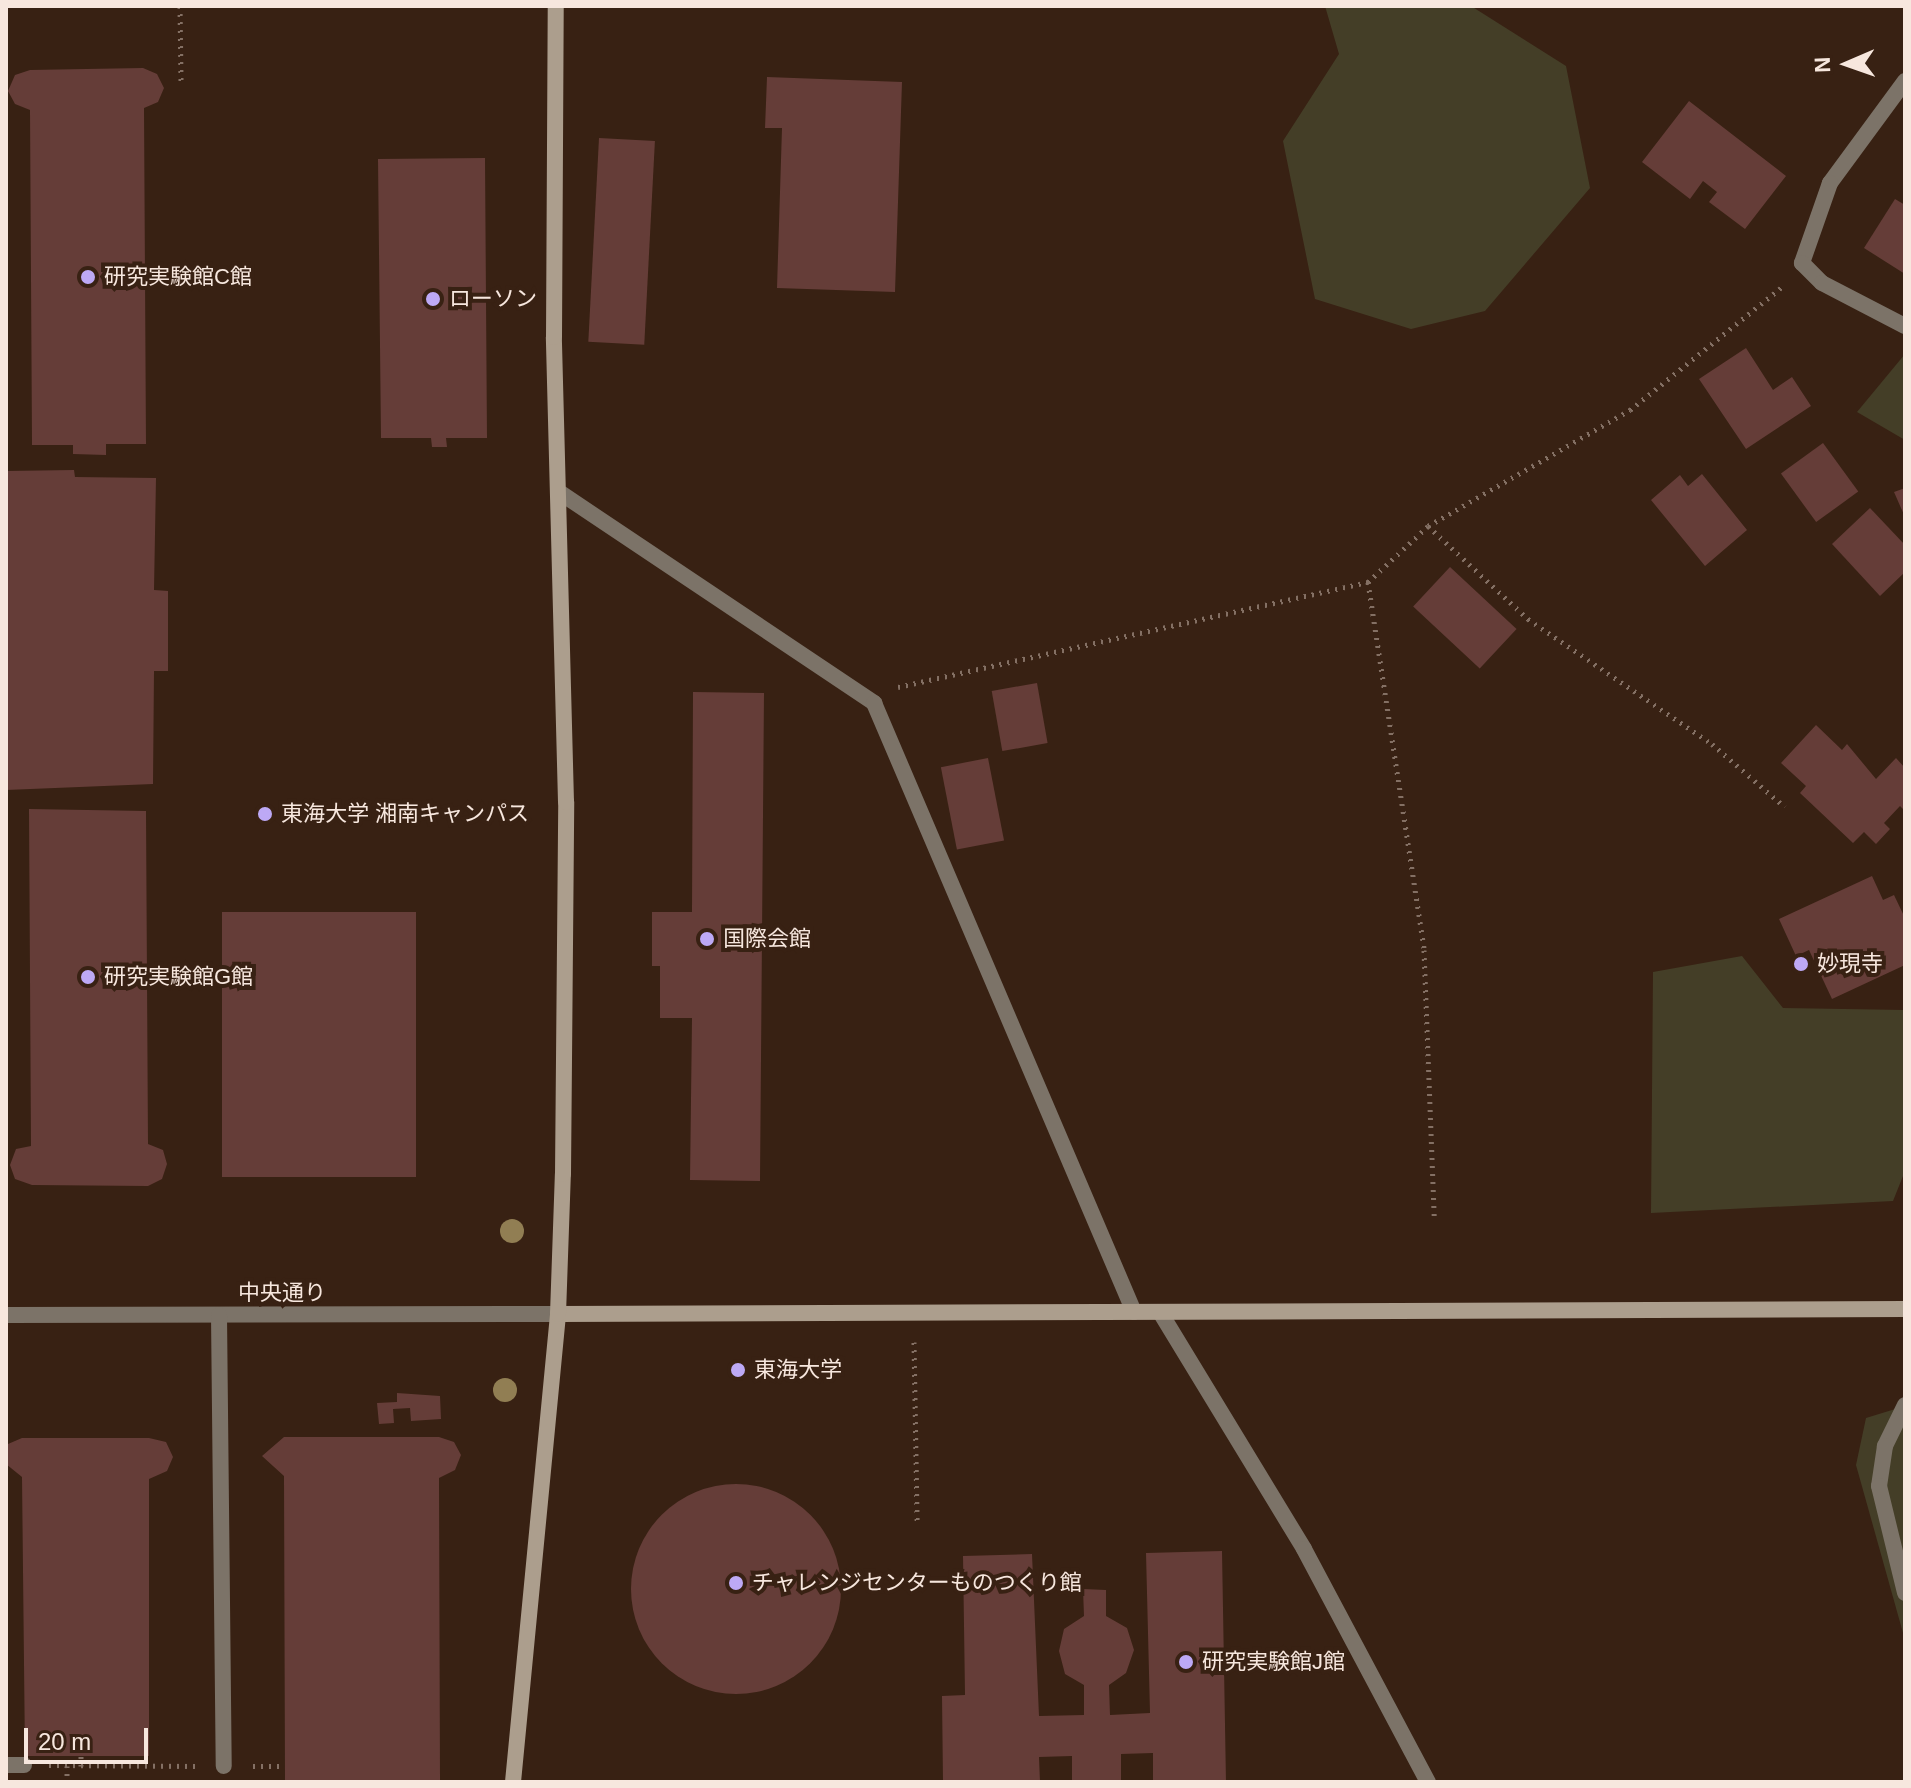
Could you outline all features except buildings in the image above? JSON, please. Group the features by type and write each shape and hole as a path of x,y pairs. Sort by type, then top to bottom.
{"street":[{"path":"513,1782 558,1314 566,802 562,494 554,337 556,6"},
{"path":"1905,81 1830,183 1802,263 1822,283 1905,326"},
{"path":"562,494 874,703 1134,1312"},
{"path":"558,1314 1905,1309"},
{"path":"1160,1312 1304,1549 1428,1782"},
{"name":"中央通り","path":"6,1315 558,1314"},
{"path":"219,1315 224,1766"},
{"path":"1905,1405 1885,1446 1879,1486 1905,1593"},
{"path":"6,1765 24,1765"}],"path":[{"path":"180,6 181,82"},
{"path":"874,703 901,686 1368,582 1428,526 1630,410 1777,294 1802,263"},
{"path":"1428,526 1528,619 1712,744 1785,807"},
{"path":"1368,582 1424,950 1434,1216"},
{"path":"913,1313 917,1522"},
{"path":"81,1756 81,1766"},
{"path":"24,1765 285,1766"},
{"path":"67,1766 67,1782"}],"shaded area":[{"path":"1325,6 1471,6 1566,66 1590,188 1485,311 1411,329 1315,299 1283,141 1339,54"},
{"path":"1905,354 1905,440 1857,412"},
{"path":"1742,956 1783,1008 1905,1010 1905,1171 1893,1201 1651,1213 1653,972"},
{"path":"1905,1406 1905,1640 1856,1465 1866,1418"}],"place":[{"name":"研究実験館C館","path":"88,277"},
{"name":"ローソン","path":"433,299"},
{"name":"東海大学 湘南キャンパス","path":"265,814"},
{"name":"国際会館","path":"707,939"},
{"name":"妙現寺","path":"1801,964"},
{"name":"研究実験館G館","path":"88,977"},
{"name":"東海大学","path":"738,1370"},
{"name":"チャレンジセンターものつくり館","path":"736,1583"},
{"name":"研究実験館J館","path":"1186,1662"}]}
